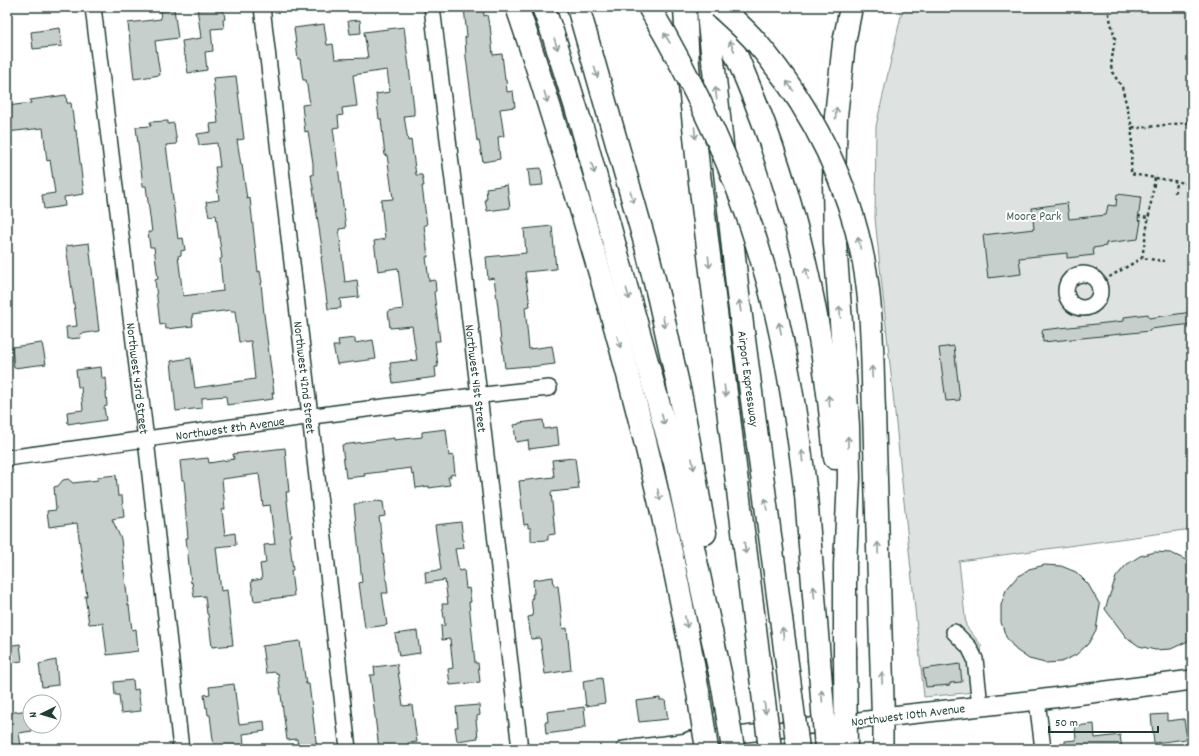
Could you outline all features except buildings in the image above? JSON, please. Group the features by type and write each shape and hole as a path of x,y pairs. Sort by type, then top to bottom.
{"highway":[{"path":"517,7 590,237 627,369 659,496 687,627 698,692 697,746"},
{"path":"543,7 582,127 673,456 723,687 733,749"},
{"path":"578,7 646,246 681,398 714,590 723,687"},
{"path":"649,7 671,44 695,91 736,183 766,274 780,328 795,406 806,495 826,749"},
{"name":"Airport Expressway","path":"684,7 698,166 770,749"},
{"name":"Airport Expressway","path":"708,7 710,38 738,294 798,749"},
{"path":"713,7 737,58 768,133 798,234 818,332 832,427 845,565"},
{"path":"720,7 756,42 794,91 824,142 839,177 849,207 864,264 870,320 874,411 883,717"},
{"path":"846,749 845,565 849,478 848,426 835,243 834,180 836,109 844,43 851,7"}],"main road":[{"name":"Northwest 10th Avenue","path":"883,717 1037,700 1192,680"},
{"path":"883,717 883,749"}],"street":[{"name":"Northwest 43rd Street","path":"93,7 146,440 181,749"},
{"name":"Northwest 42nd Street","path":"262,7 348,749"},
{"name":"Northwest 41st Street","path":"432,7 520,749"},
{"name":"Northwest 8th Avenue","path":"7,458 146,440 310,416 549,388"},
{"path":"954,632 969,647 975,659 980,706"},
{"path":"1037,700 1043,749"},
{"name":"Northwest 10th Avenue","path":"624,749 697,746 883,717"}],"path":[{"path":"1109,7 1109,15 1115,38 1111,69 1122,87 1132,127 1132,174 1192,184"},
{"path":"1132,127 1139,128 1192,122"},
{"path":"1142,258 1155,178"},
{"path":"1175,193 1176,182"},
{"path":"1138,216 1148,218"},
{"path":"1098,283 1142,258 1164,261"}],"green space":[{"name":"Moore Park","path":"903,7 1192,7 1192,529 959,561 966,626 981,645 985,691 924,697 875,218 876,126"}]}
